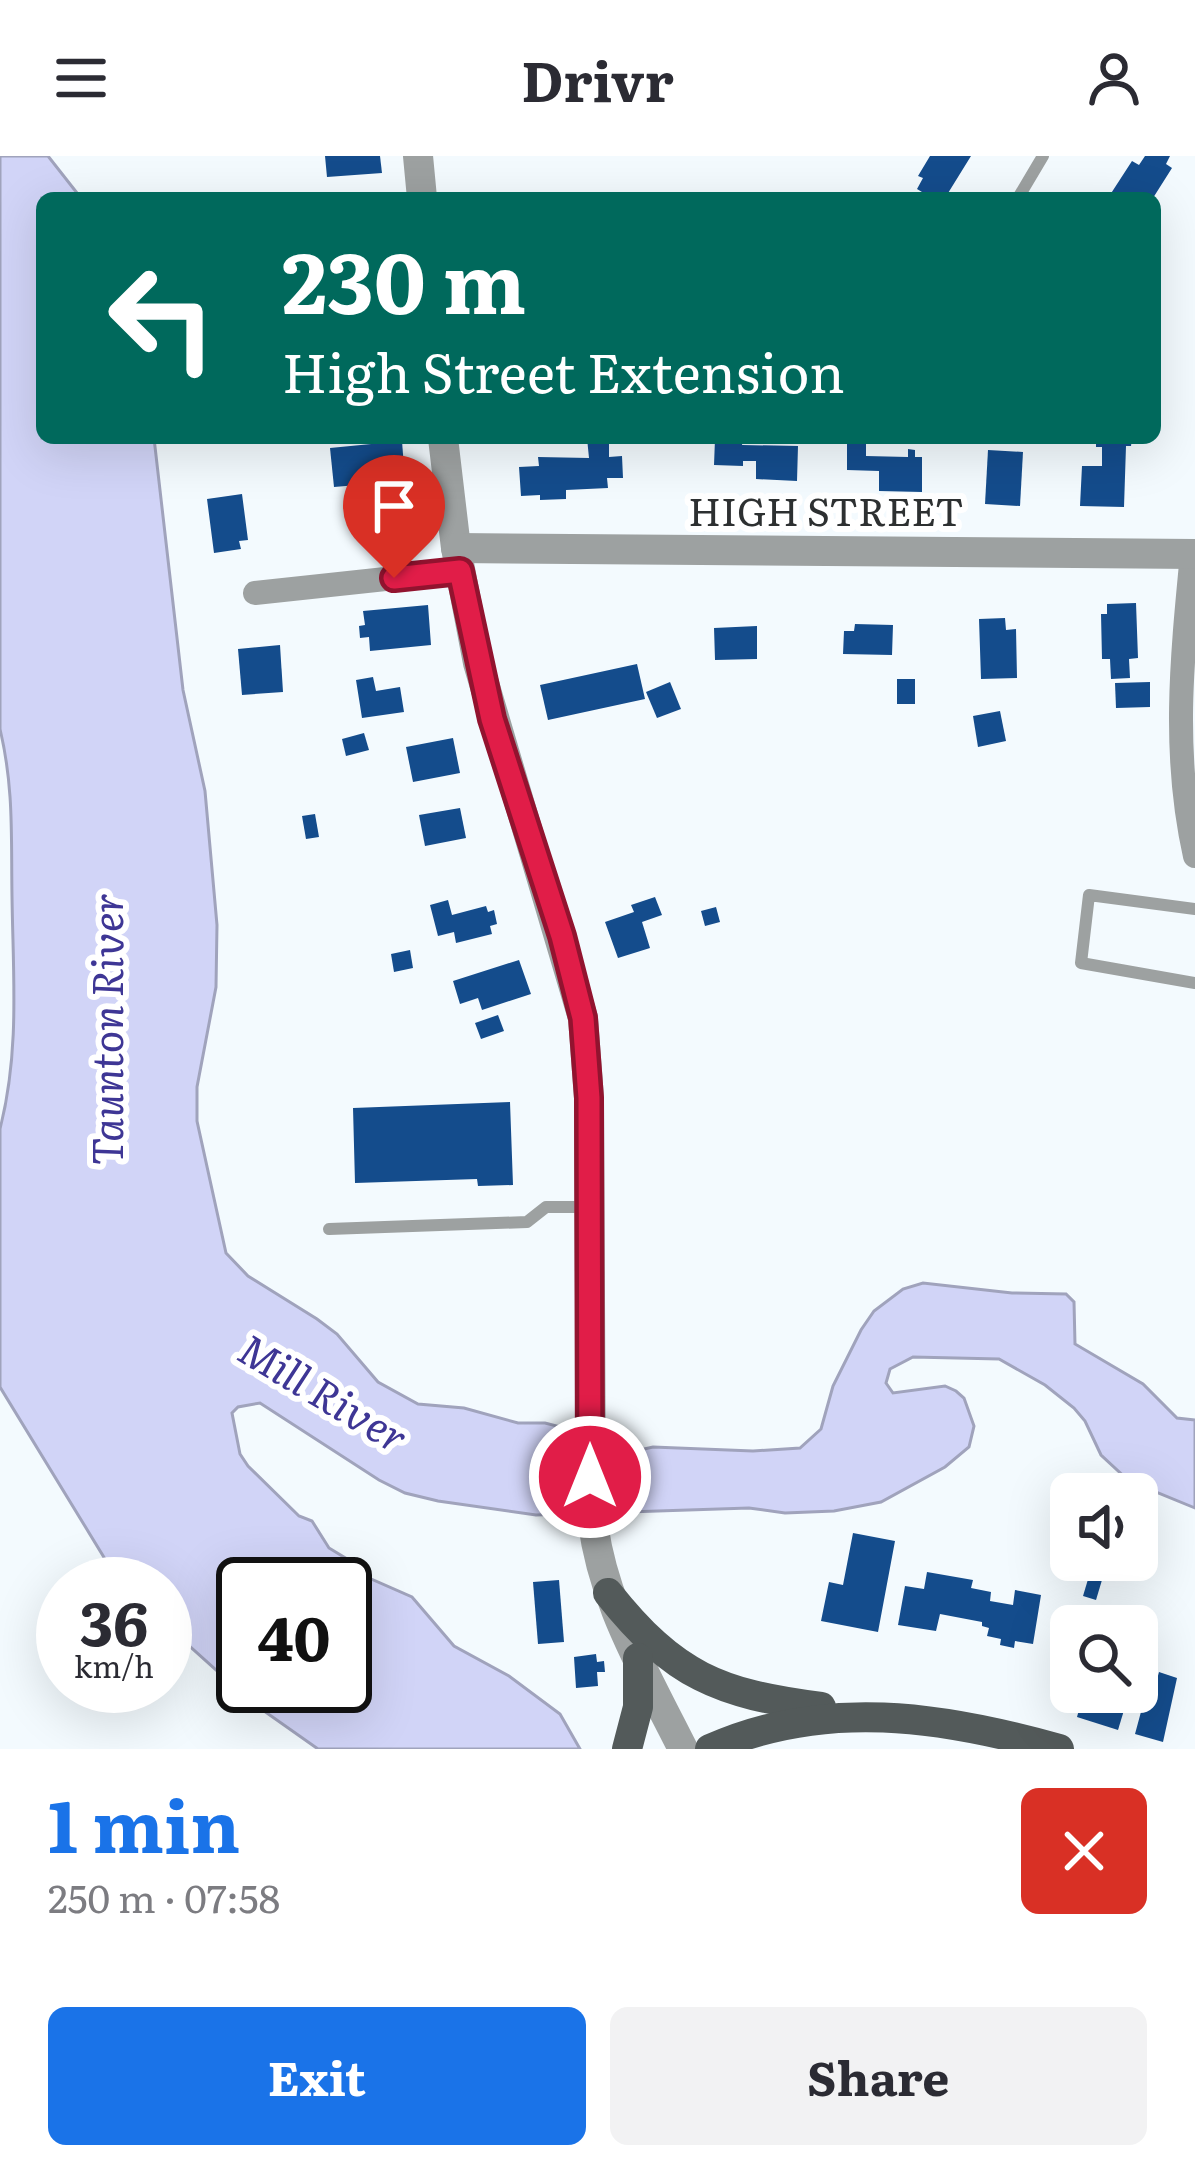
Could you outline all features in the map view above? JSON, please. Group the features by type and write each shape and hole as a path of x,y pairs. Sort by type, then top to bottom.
{"main road":[{"path":"608,1594 652,1643 715,1685 762,1699 979,1729 1059,1749"},
{"path":"627,1749 638,1707 638,1658"},
{"path":"710,1749 800,1720 836,1715 893,1717"}],"street":[{"path":"418,156 421,192"},
{"path":"444,444 458,559 492,719 562,936 583,1018 594,1540 608,1594 682,1749"},
{"path":"1194,554 1179,677 1178,740 1195,856"},
{"name":"HIGH STREET","path":"458,559 1194,554"},
{"path":"255,593 458,559"}],"lane":[{"path":"1022,192 1043,156"},
{"path":"1195,909 1089,895 1081,963 1195,983"},
{"path":"328,1229 527,1222 546,1207 590,1207"}],"water":[{"path":"0,156 48,156 76,192 36,192 36,444 155,444 183,690 205,791 217,925 216,987 197,1087 197,1121 226,1253 248,1276 337,1334 378,1382 418,1404 464,1408 518,1423 545,1423 557,1426 578,1444 626,1453 653,1447 800,1448 821,1429 833,1386 861,1330 874,1311 903,1289 923,1283 1066,1294 1074,1302 1075,1344 1143,1384 1177,1418 1195,1420 1195,1508 1158,1493 1158,1473 1120,1473 1101,1455 1074,1408 999,1359 913,1357 890,1369 886,1383 893,1393 945,1386 964,1398 974,1426 969,1447 945,1467 881,1502 834,1511 785,1513 749,1508 536,1515 438,1501 379,1480 260,1403 238,1407 232,1413 240,1454 299,1516 312,1521 329,1548 344,1557 216,1557 216,1670 192,1648 192,1557 104,1557 0,1387 0,1129 13,1042 11,812 0,729"},
{"path":"372,1579 412,1597 454,1646 509,1676 560,1714 580,1749 318,1749 267,1713 372,1713"}],"building":[{"path":"325,156 380,156 382,173 327,177"},
{"path":"930,156 971,156 949,192 922,192 917,189 923,178 918,176"},
{"path":"1145,156 1170,156 1166,164 1172,168 1157,192 1112,192 1132,161 1139,165"},
{"path":"402,444 405,481 334,487 330,448"},
{"path":"588,444 609,444 609,457 622,456 623,478 607,478 608,488 566,490 566,499 521,496 519,467 539,466 538,457 589,458"},
{"path":"715,444 798,446 797,481 756,479 756,461 743,461 743,466 714,465"},
{"path":"847,444 866,444 866,456 908,457 908,449 915,450 915,457 922,457 922,492 879,491 879,471 847,470"},
{"path":"1131,444 1126,446 1124,507 1080,506 1082,466 1102,466 1102,447 1096,447"},
{"path":"988,450 1023,452 1020,506 985,504"},
{"path":"242,494 248,540 239,541 241,549 214,553 207,499"},
{"path":"414,498 415,528 404,528 405,533 355,535 354,500"},
{"path":"1136,603 1138,658 1129,659 1130,678 1111,679 1110,659 1102,659 1101,614 1107,614 1107,604"},
{"path":"428,605 431,645 370,651 369,637 360,638 363,611"},
{"path":"1005,618 1006,630 1016,629 1017,678 981,679 979,619"},
{"path":"855,624 893,625 892,655 843,654 844,631 854,631"},
{"path":"757,626 757,659 715,660 714,628"},
{"path":"280,645 283,692 242,695 238,649"},
{"path":"637,664 645,699 548,720 540,685"},
{"path":"373,677 376,691 400,687 404,712 362,718 356,680"},
{"path":"897,679 915,679 915,704 897,704"},
{"path":"670,682 681,709 657,718 646,692"},
{"path":"1150,682 1150,707 1116,708 1115,683"},
{"path":"1000,711 1006,741 978,747 973,716"},
{"path":"364,733 369,750 346,756 342,739"},
{"path":"453,738 460,773 413,782 406,747"},
{"path":"460,808 466,838 425,846 419,815"},
{"path":"315,814 319,837 306,839 302,816"},
{"path":"655,897 662,915 642,922 650,948 618,958 605,922 634,912 631,905"},
{"path":"448,900 452,915 486,906 488,912 494,910 497,924 490,926 492,934 456,943 454,932 438,936 430,905"},
{"path":"716,907 720,922 705,926 701,911"},
{"path":"410,950 413,968 394,972 391,954"},
{"path":"519,960 531,994 482,1010 478,998 460,1004 453,981"},
{"path":"498,1015 504,1031 481,1039 475,1023"},
{"path":"510,1102 513,1185 478,1186 477,1179 355,1183 353,1108"},
{"path":"853,1533 895,1541 878,1632 821,1621 829,1582 843,1585"},
{"path":"927,1572 973,1580 971,1588 991,1592 990,1601 1013,1605 1015,1590 1041,1595 1033,1644 1000,1645 1001,1639 987,1636 989,1628 982,1622 940,1614 936,1631 898,1625 905,1586 924,1589"},
{"path":"559,1580 564,1642 538,1644 533,1582"},
{"path":"1088,1581 1102,1581 1096,1600 1083,1596"},
{"path":"596,1654 597,1662 604,1661 605,1672 597,1672 598,1686 576,1688 574,1657"},
{"path":"1159,1672 1177,1678 1163,1742 1135,1734 1141,1713 1158,1713"},
{"path":"1078,1713 1123,1713 1118,1730 1077,1717"}],"route":[{"path":"394,578 460,571 492,719 562,936 583,1018 589,1098 590,1477"}],"water label":[{"name":"Taunton River","path":"108,1029"},
{"name":"Mill River","path":"323,1394"}]}
